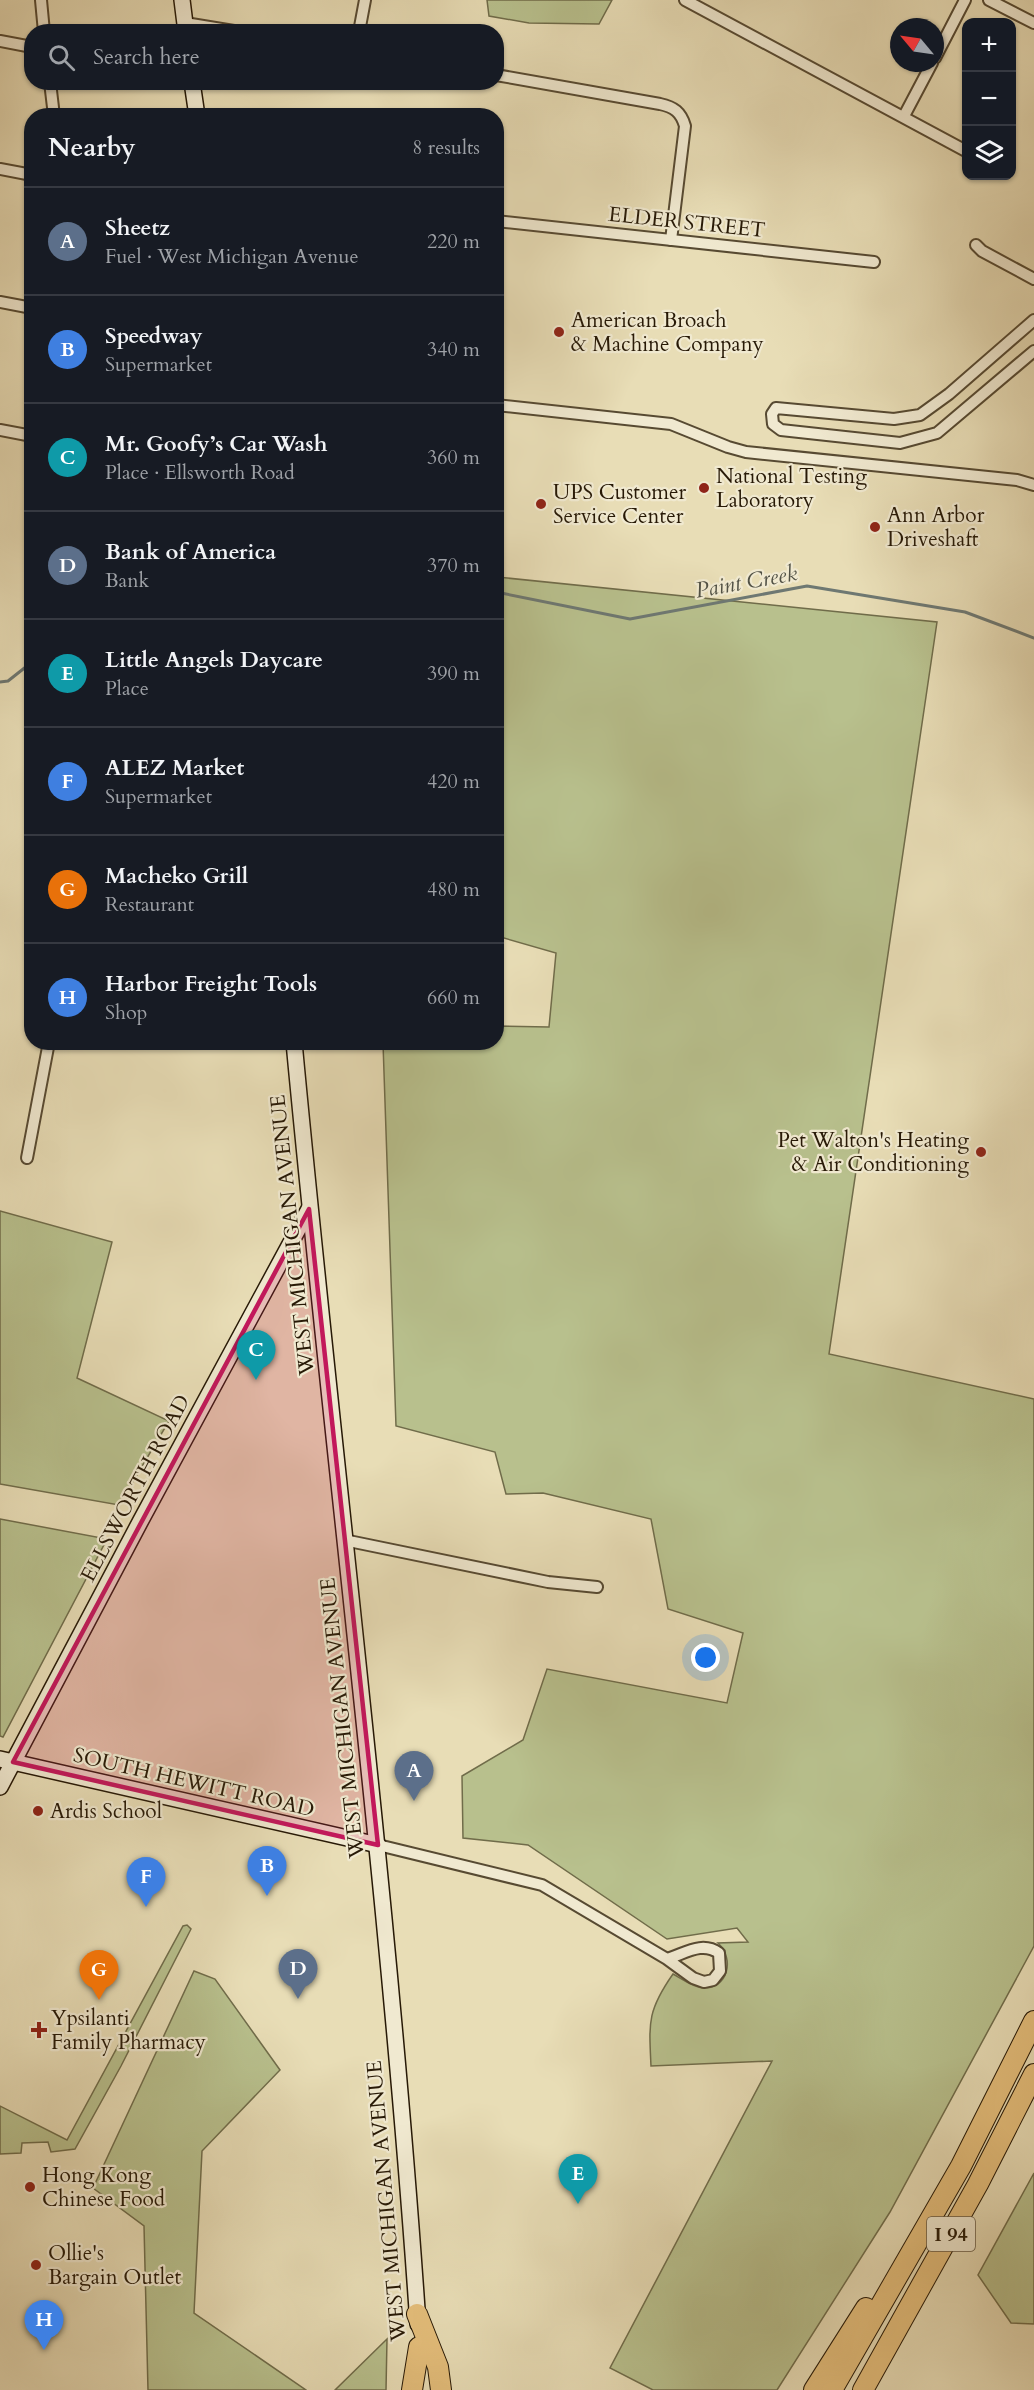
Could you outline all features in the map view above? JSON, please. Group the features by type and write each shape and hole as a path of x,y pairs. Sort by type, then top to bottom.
{"highway":[{"name":"I 94","path":"832,2390 960,2166 1034,2021"},
{"name":"I 94","path":"863,2390 973,2194 1034,2074"},
{"path":"814,2390 936,2196 960,2166"},
{"path":"417,2314 438,2367 441,2390"},
{"path":"412,2390 419,2347"}],"main road":[{"path":"182,0 185,24"},
{"path":"193,90 196,108"},
{"name":"WEST MICHIGAN AVENUE","path":"295,1050 309,1209 378,1845 423,2390"},
{"name":"ELLSWORTH ROAD","path":"0,1787 6,1760 140,1522 309,1209"},
{"name":"SOUTH HEWITT ROAD","path":"6,1760 378,1845"}],"street":[{"path":"40,0 43,24"},
{"path":"360,24 365,0"},
{"path":"685,0 962,149"},
{"path":"944,41 965,0"},
{"path":"989,0 1034,24"},
{"path":"0,40 24,45"},
{"path":"904,117 927,72"},
{"path":"504,76 671,106 683,117 685,126 672,240"},
{"path":"51,90 53,108"},
{"path":"0,169 24,174"},
{"name":"ELDER STREET","path":"504,222 874,262"},
{"path":"976,245 982,251 1034,279"},
{"path":"0,302 24,306"},
{"path":"1034,320 949,394 920,415 894,418 776,408 772,414 773,424 781,430 900,443 937,433 1034,351"},
{"path":"504,406 671,424 746,452 1017,480 1034,485"},
{"path":"0,430 24,434"},
{"path":"27,1158 47,1050"},
{"path":"344,1540 548,1582 597,1587"},
{"path":"378,1845 542,1885 667,1959 693,1978 704,1982 713,1980 720,1971 719,1953 711,1947 701,1946 667,1959"}],"highlighted area":[{"path":"309,1209 378,1845 13,1762"}],"green space":[{"path":"487,0 612,0 599,24 529,23 489,16"},
{"path":"504,578 937,622 829,1354 1034,1399 1034,1946 890,2212 777,2390 653,2390 610,2368 772,2061 651,2066 650,2028 654,2008 673,1974 703,1988 718,1984 726,1972 727,1965 726,1957 718,1943 748,1942 737,1928 667,1939 528,1845 463,1838 462,1776 523,1740 547,1669 727,1703 743,1633 668,1609 651,1519 543,1493 506,1494 495,1452 396,1426 383,1050 504,1050 504,1026 549,1027 556,953 504,938"},
{"path":"0,1211 112,1242 77,1378 169,1421 119,1505 0,1484"},
{"path":"0,1519 107,1539 3,1737 0,1736"},
{"path":"187,1925 191,1929 121,2066 75,2149 51,2152 48,2142 22,2143 21,2153 0,2154 0,2106 67,2140 183,1926"},
{"path":"194,1971 215,1979 280,2070 202,2151 194,2313 306,2390 148,2390 144,2226 93,2188"},
{"path":"1034,2173 1034,2324 1011,2323 978,2275"},
{"path":"387,2339 386,2390 335,2390"}],"waterway":[{"name":"Paint Creek","path":"504,594 630,619 807,586 965,612 1034,638"},
{"name":"Paint Creek","path":"0,682 8,681 24,668"}],"place":[{"name":"American Broach & Machine Company","path":"559,332"},
{"name":"National Testing Laboratory","path":"704,488"},
{"name":"UPS Customer Service Center","path":"541,504"},
{"name":"Ann Arbor Driveshaft","path":"875,527"},
{"name":"Pet Walton's Heating & Air Conditioning","path":"981,1152"},
{"name":"Mr. Goofy’s Car Wash","path":"256,1380"},
{"name":"Sheetz","path":"414,1801"},
{"name":"Ardis School","path":"38,1811"},
{"name":"Speedway","path":"267,1896"},
{"name":"ALEZ Market","path":"146,1907"},
{"name":"Bank of America","path":"298,1999"},
{"name":"Macheko Grill","path":"99,2000"},
{"name":"Ypsilanti Family Pharmacy","path":"39,2030"},
{"name":"Hong Kong Chinese Food","path":"30,2187"},
{"name":"Little Angels Daycare","path":"578,2204"},
{"name":"Ollie's Bargain Outlet","path":"36,2265"},
{"name":"Harbor Freight Tools","path":"44,2350"}]}
